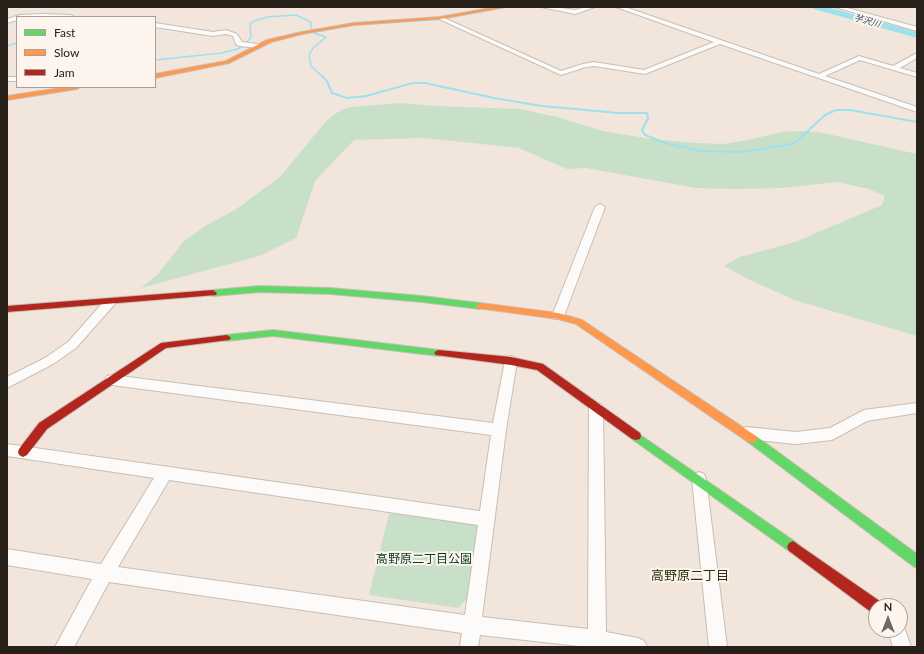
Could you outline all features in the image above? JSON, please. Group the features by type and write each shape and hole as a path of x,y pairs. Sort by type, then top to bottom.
{"street":[{"path":"156,76 227,62 254,45 318,30 354,24 440,18 504,7"},
{"path":"544,7 575,12 592,7"},
{"path":"619,7 917,110"},
{"path":"838,7 917,29"},
{"path":"440,18 562,73 585,65 594,64 645,72 720,42"},
{"path":"156,25 213,34 226,32 235,36 238,39 239,44 254,45"},
{"path":"894,68 917,55"},
{"path":"819,76 859,58 917,75"},
{"path":"7,98 71,88"},
{"path":"558,316 600,207"},
{"path":"7,309 260,289 330,291 429,300 558,316 579,322 744,433 917,562"},
{"path":"7,383 49,361 72,345 110,302"},
{"path":"23,452 43,426 164,345 273,333 511,361 540,367 596,408 699,479 868,601"},
{"path":"469,647 499,430 511,361"},
{"path":"112,380 499,430"},
{"path":"596,408 597,640"},
{"path":"744,433 796,438 832,434 864,416 917,408"},
{"path":"7,450 164,474 486,519"},
{"path":"64,647 105,573 164,474"},
{"path":"699,479 718,647"},
{"path":"7,557 105,573 597,640 638,647"}],"green space":[{"path":"400,103 520,109 557,117 603,131 651,139 696,143 723,144 781,132 819,132 917,154 917,336 794,300 748,279 724,266 740,257 795,242 882,205 885,196 869,189 837,182 781,188 696,188 586,168 567,169 519,148 424,138 354,140 315,181 296,238 259,256 141,288 158,274 184,241 207,225 235,210 280,177 327,120 341,110 350,107"},
{"name":"高野原二丁目公園","path":"390,510 479,523 468,598 458,608 369,595"}],"waterway":[{"name":"芋沢川","path":"817,7 917,35"},
{"path":"156,60 222,53 237,49 244,46 251,37 250,25 252,22 267,17 296,15 311,22 311,32 326,37 313,48 309,55 311,66 323,77"},
{"path":"7,46 16,43"},
{"path":"323,77 327,81 332,93 347,98 366,96 413,83 425,83 494,98 542,106 618,113 647,113 648,118 642,130 645,135 668,144 702,151 742,152 791,144 797,141 825,115 836,110 850,110 917,122"}],"traffic: fast":[{"path":"213,293 260,289 330,291 480,306"},
{"path":"226,338 273,333 439,353"},
{"path":"636,436 793,547"},
{"path":"752,439 917,562"}],"traffic: slow":[{"path":"156,76 227,62 269,41 302,33 354,24 440,18 504,7"},
{"path":"7,98 71,88"},
{"path":"480,306 558,316 579,322 752,439"}],"traffic: jam":[{"path":"7,309 213,293"},
{"path":"23,452 43,426 164,345 226,338"},
{"path":"439,353 511,361 540,367 636,436"},
{"path":"793,547 868,601"}],"district":[{"name":"高野原二丁目","path":"690,576"}]}
